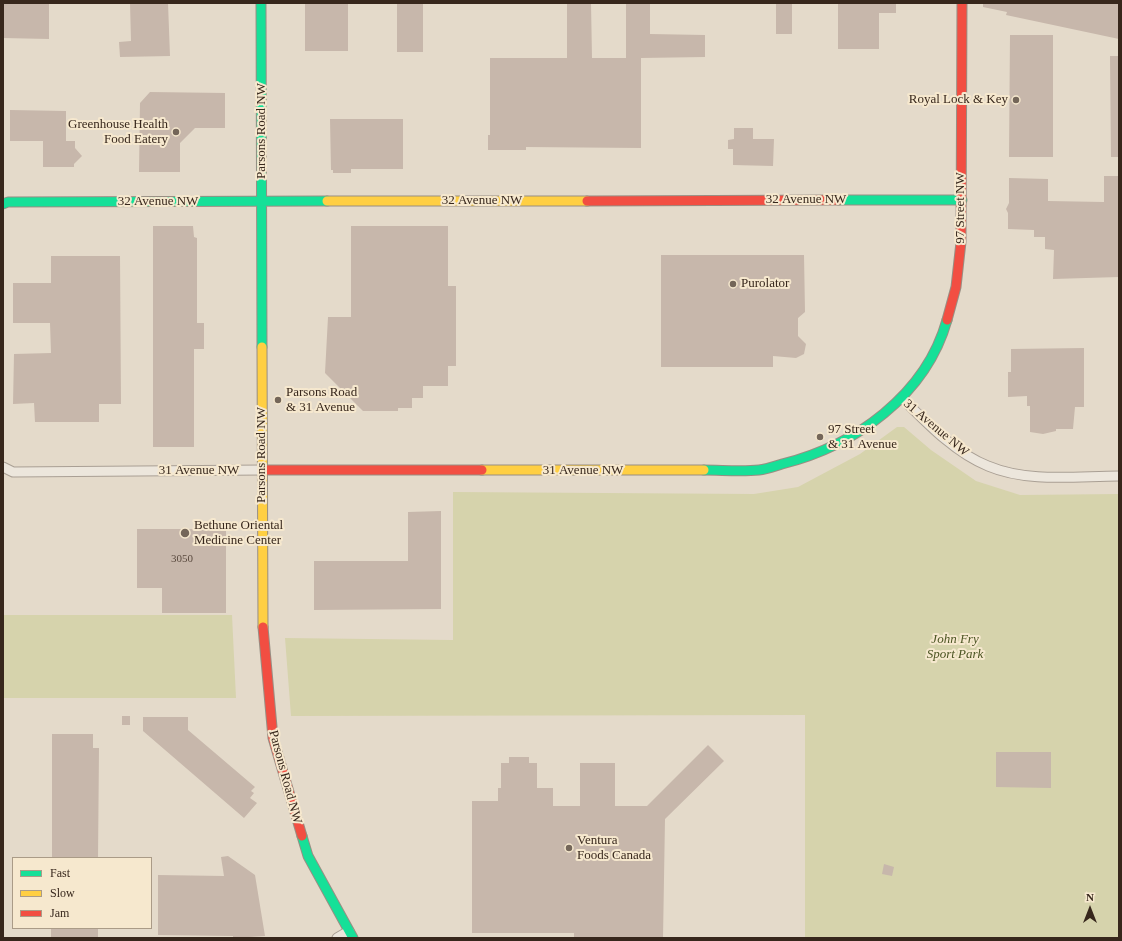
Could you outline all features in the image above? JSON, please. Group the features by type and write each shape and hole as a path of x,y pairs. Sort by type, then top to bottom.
{"street":[{"name":"Parsons Road NW","path":"261,3 263,470 262,626 266,682 273,738 308,856 351,935"},
{"name":"97 Street NW","path":"902,398 932,355 943,334 951,311 960,265 962,200 962,3"},
{"name":"32 Avenue NW","path":"3,204 15,202 962,200"},
{"name":"31 Avenue NW","path":"3,467 13,472 263,470 759,470 795,462 845,442 884,415 902,398 963,452 974,460 996,469 1023,475 1119,476"},
{"path":"337,938 351,935"}],"green space":[{"name":"John Fry Sport Park","path":"897,427 904,427 931,450 976,481 1020,495 1119,494 1119,938 805,938 805,715 291,716 285,638 453,640 453,492 754,494 798,487 860,454"},
{"path":"3,615 232,615 236,698 3,698"}],"building":[{"path":"3,3 49,3 49,39 3,38"},
{"path":"130,3 168,3 170,56 120,57 119,42 131,41"},
{"path":"305,3 348,3 348,51 305,51"},
{"path":"397,3 423,3 423,52 397,52"},
{"path":"567,3 591,3 592,58 626,58 626,3 650,3 650,34 705,35 705,57 641,58 641,148 526,147 526,150 488,150 488,135 490,135 490,58 567,58"},
{"path":"776,3 792,3 792,34 776,34"},
{"path":"838,3 896,3 896,13 879,13 879,49 838,49"},
{"path":"983,3 1119,3 1119,39 1006,15 1007,12 983,7"},
{"path":"1010,35 1053,35 1053,157 1009,157"},
{"path":"1110,56 1119,56 1119,157 1111,157"},
{"path":"150,92 225,93 225,128 195,128 180,143 180,172 139,172 140,103"},
{"path":"10,110 66,111 66,141 75,141 75,148 82,156 74,164 74,167 43,167 43,141 10,141"},
{"path":"330,119 403,119 403,169 351,169 351,173 333,173 333,170 331,170"},
{"path":"734,128 753,128 753,139 774,139 773,166 733,165 733,149 728,149 728,140 734,139"},
{"path":"1104,176 1119,176 1119,277 1053,279 1054,250 1045,249 1045,237 1034,237 1034,230 1008,229 1008,213 1006,209 1009,203 1009,178 1048,179 1048,201 1104,202"},
{"path":"153,226 193,226 194,237 197,238 197,323 204,323 204,349 194,349 194,447 153,447"},
{"path":"351,226 448,226 448,286 456,286 456,366 448,366 448,386 423,386 423,398 412,398 412,408 398,408 398,411 363,411 349,397 343,394 340,388 325,373 328,317 351,317"},
{"name":"Purolator","path":"661,255 804,255 805,312 798,318 798,336 806,344 804,354 796,358 773,356 773,367 661,367"},
{"path":"51,256 120,256 121,404 99,404 99,422 35,422 34,403 13,404 14,354 51,353 50,323 13,323 13,283 51,283"},
{"path":"1084,348 1084,407 1075,407 1073,429 1056,429 1056,431 1043,434 1030,432 1030,406 1027,406 1027,396 1008,397 1008,372 1011,372 1011,349"},
{"path":"441,511 441,609 314,610 314,561 408,561 408,512"},
{"path":"137,529 226,529 226,613 162,613 162,588 137,588"},
{"path":"122,716 130,716 130,725 122,725"},
{"path":"143,717 188,717 188,730 255,787 251,791 254,793 250,798 257,803 244,818 143,731"},
{"path":"52,734 93,734 93,748 99,748 98,857 52,857"},
{"name":"Ventura Foods Canada","path":"708,745 724,761 665,819 663,938 574,938 574,933 472,933 472,801 498,801 498,788 501,788 501,763 509,763 509,757 529,757 529,763 537,763 537,788 553,788 553,806 580,806 580,763 615,763 615,806 647,806"},
{"path":"996,752 1051,752 1051,788 996,787"},
{"path":"228,856 255,875 265,936 233,938 233,936 158,935 158,875 224,876 221,857"},
{"path":"884,864 894,867 892,876 882,874"},
{"path":"51,929 98,929 98,938 51,938"}],"traffic: fast":[{"path":"261,3 262,347"},
{"path":"839,200 962,200"},
{"path":"3,204 8,202 327,201"},
{"path":"704,470 745,471 768,468 809,456 836,444 861,430 884,413 905,394 923,372 937,347 947,320"},
{"path":"302,836 308,856 353,938"}],"traffic: slow":[{"path":"327,201 587,201"},
{"path":"262,347 263,627"},
{"path":"482,470 704,470"}],"traffic: jam":[{"path":"947,320 956,287 961,242 962,3"},
{"path":"587,201 839,200"},
{"path":"263,470 482,470"},
{"path":"263,627 273,738 302,836"}],"place":[{"name":"Royal Lock & Key","path":"1016,100"},
{"name":"Greenhouse Health Food Eatery","path":"176,132"},
{"name":"Purolator","path":"733,284"},
{"name":"Parsons Road & 31 Avenue","path":"278,400"},
{"name":"97 Street & 31 Avenue","path":"820,437"},
{"name":"Bethune Oriental Medicine Center","path":"185,533"},
{"name":"Ventura Foods Canada","path":"569,848"}]}
